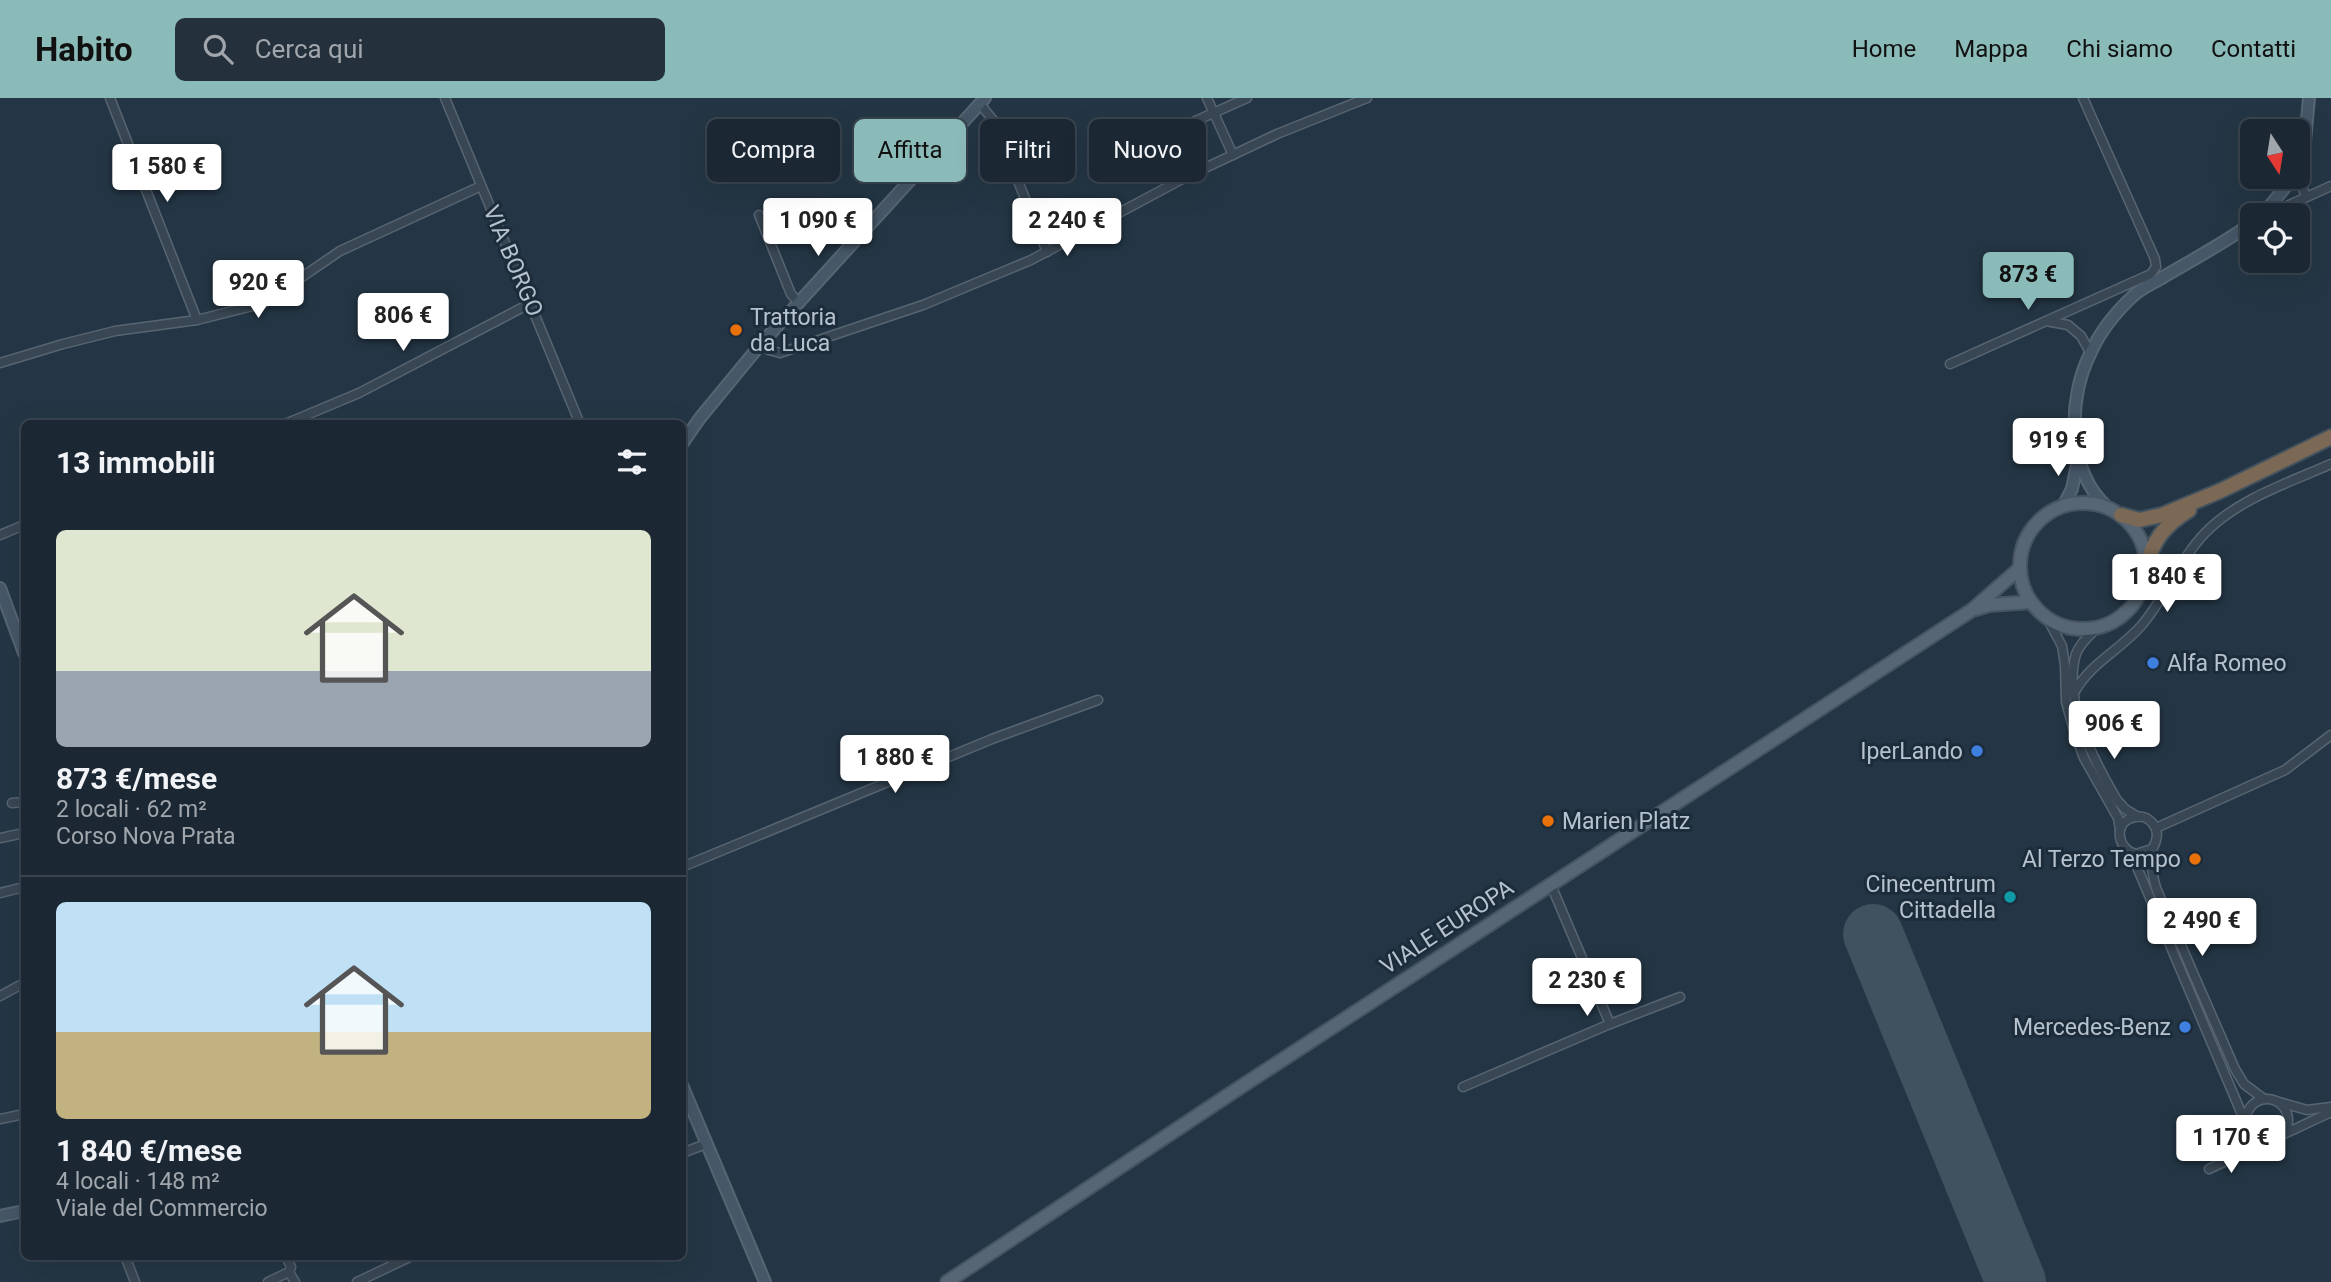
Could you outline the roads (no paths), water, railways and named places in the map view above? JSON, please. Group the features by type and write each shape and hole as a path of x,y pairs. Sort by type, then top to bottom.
{"highway":[{"path":"2121,515 2139,520 2151,519 2220,491 2331,437"},
{"path":"2147,568 2152,547 2161,532 2185,512 2220,491"}],"main road":[{"path":"2306,119 2309,98"},
{"path":"686,438 699,418 761,344 982,101"},
{"path":"2274,203 2285,189"},
{"path":"2107,508 2094,496 2078,459 2074,423 2079,389 2090,352 2110,322 2134,295 2240,230"},
{"path":"2063,506 2072,489 2078,459"},
{"path":"2085,503 2107,508 2121,515 2140,538 2147,568 2144,585 2137,600 2126,613 2112,623 2096,628 2076,629 2056,624 2031,602 2025,592 2020,568 2021,555 2031,530 2051,512 2063,506 2085,503"},
{"name":"VIALE EUROPA","path":"947,1282 1972,610 2020,568"},
{"path":"0,588 21,645"},
{"name":"VIALE EUROPA","path":"1972,610 1989,605 2031,602"},
{"path":"686,1095 765,1282"},
{"path":"0,1216 21,1212"}],"street":[{"path":"110,98 197,320"},
{"name":"VIA BORGO","path":"445,98 578,420"},
{"path":"1207,98 1233,155"},
{"path":"1200,119 1247,98"},
{"path":"761,344 780,354 923,305 1046,252 1186,177 1277,134 1367,98"},
{"path":"1950,364 2151,274 2156,267 2155,259 2083,98"},
{"path":"982,101 993,120 1046,252"},
{"path":"0,363 115,331 197,320 264,303 340,251 481,186"},
{"path":"2292,203 2331,186"},
{"path":"2303,189 2306,197"},
{"path":"759,215 791,294 799,303"},
{"path":"295,420 359,393 531,303"},
{"path":"2046,321 2068,325 2081,336 2090,352"},
{"path":"2074,693 2081,679 2141,625 2204,533 2230,510 2331,464"},
{"path":"0,534 21,526"},
{"path":"2047,618 2062,646 2066,702 2084,758 2118,818 2120,841 2131,853 2248,1128 2254,1137 2267,1142"},
{"path":"2096,628 2077,654 2074,693 2076,714 2110,788 2125,810 2150,820 2156,828 2157,839 2152,849 2152,872 2156,888 2235,1069 2244,1084 2264,1099 2307,1110 2331,1110"},
{"path":"686,865 992,738 1098,700"},
{"path":"2156,828 2285,770 2331,735"},
{"path":"12,803 21,802"},
{"path":"2120,830 2127,820 2138,817"},
{"path":"0,838 21,834"},
{"path":"2131,853 2142,854 2152,849"},
{"path":"1551,885 1610,1024"},
{"path":"0,893 21,888"},
{"path":"0,996 21,985"},
{"path":"1463,1087 1680,997"},
{"path":"2241,1154 2247,1144 2248,1111 2257,1101 2264,1099"},
{"path":"2278,1102 2284,1106 2289,1120 2284,1134"},
{"path":"2209,1169 2274,1141 2331,1110"},
{"path":"0,1119 21,1115"},
{"path":"686,1152 706,1144"},
{"path":"127,1260 135,1282"},
{"path":"268,1282 289,1272 291,1267 288,1260"},
{"path":"357,1282 404,1260"},
{"path":"289,1272 296,1282"}],"place":[{"name":"Trattoria da Luca","path":"736,330"},
{"name":"Alfa Romeo","path":"2153,663"},
{"name":"IperLando","path":"1977,751"},
{"name":"Marien Platz","path":"1548,821"},
{"name":"Al Terzo Tempo","path":"2195,859"},
{"name":"Cinecentrum Cittadella","path":"2010,897"},
{"name":"Mercedes-Benz","path":"2185,1027"}]}
